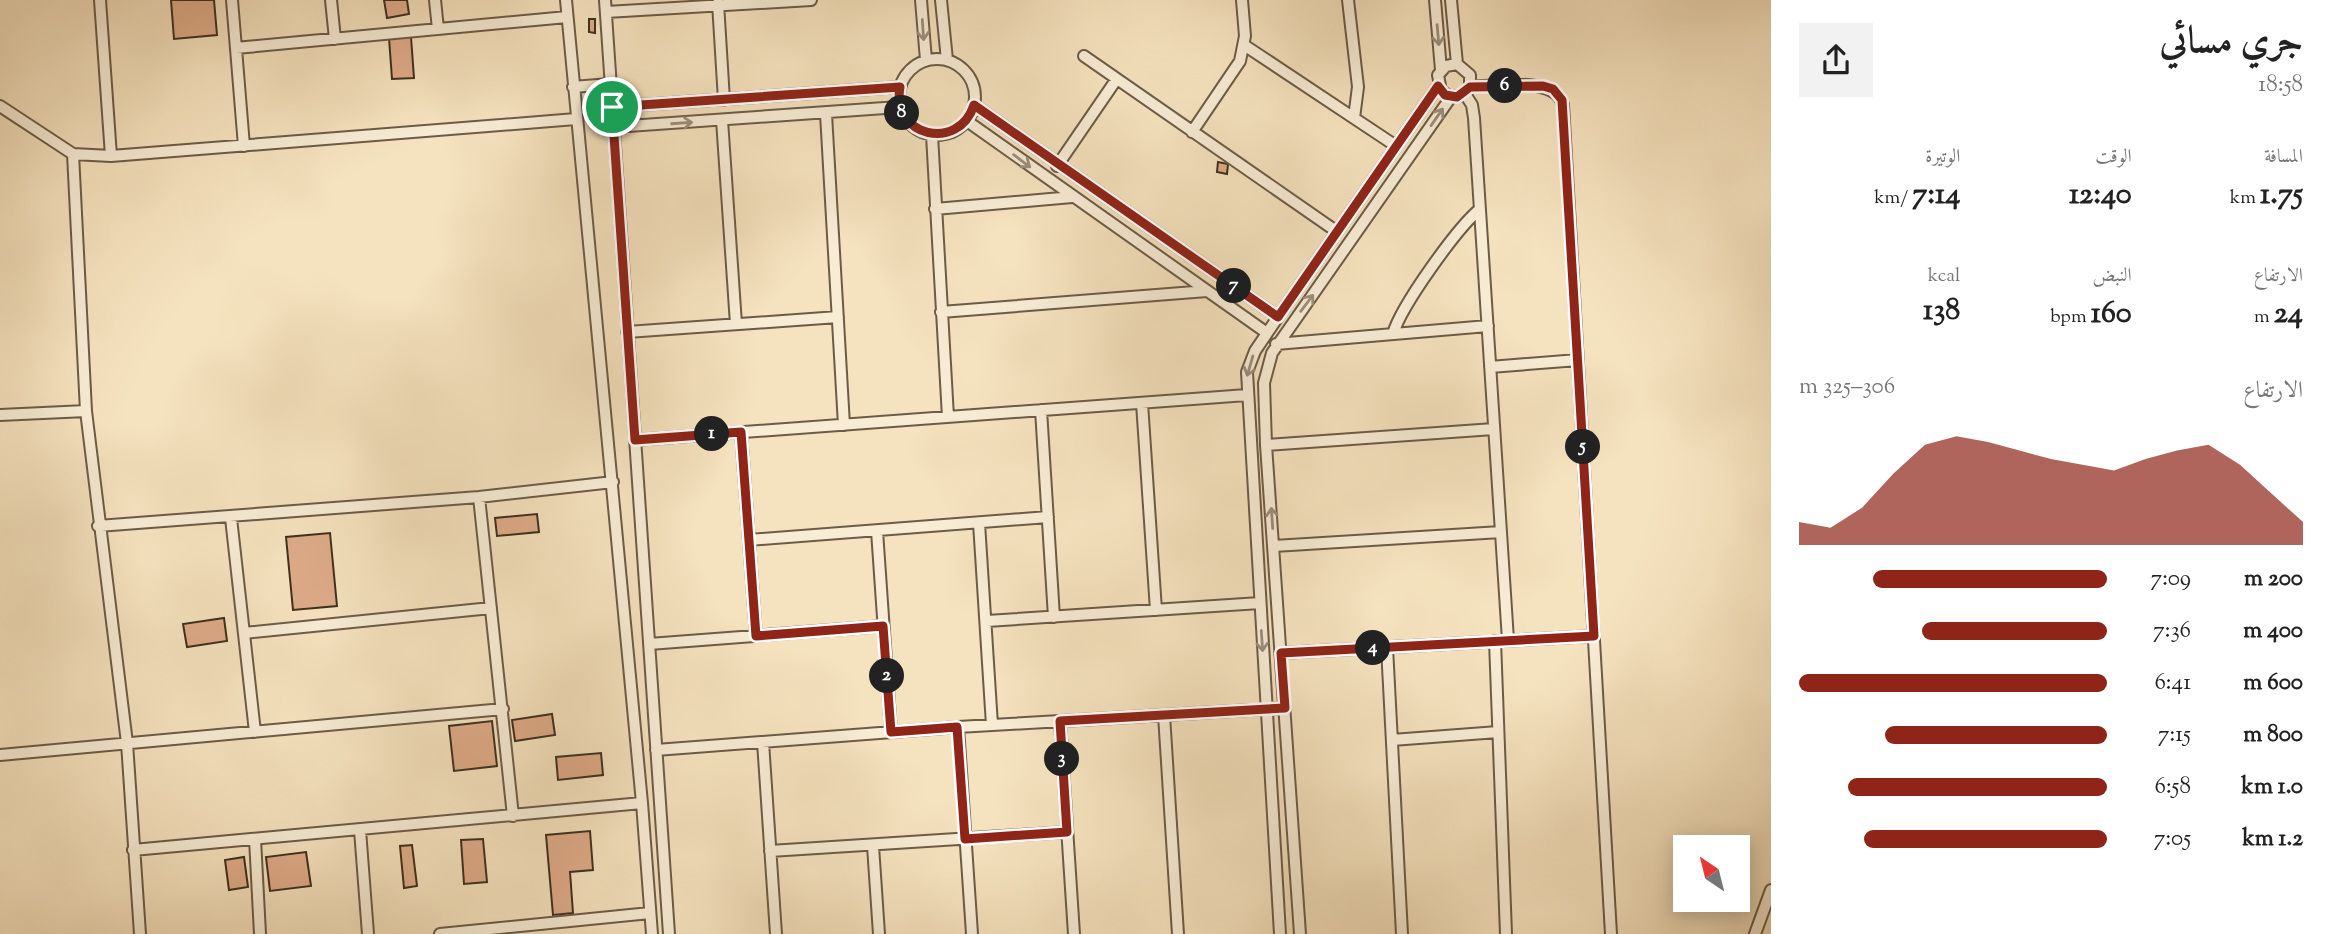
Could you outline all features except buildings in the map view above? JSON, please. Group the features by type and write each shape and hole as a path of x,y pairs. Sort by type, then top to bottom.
{"street":[{"path":"100,0 111,156"},
{"path":"232,0 244,146"},
{"path":"331,0 335,39"},
{"path":"435,0 438,29"},
{"path":"566,0 652,934"},
{"path":"669,934 605,6 811,0"},
{"path":"921,0 926,60"},
{"path":"941,0 947,60"},
{"path":"1192,132 1236,69 1244,45 1242,0"},
{"path":"1348,0 1358,87 1354,118"},
{"path":"1280,934 1247,395 1251,360 1336,231 1438,86 1441,69 1435,0"},
{"path":"1451,0 1457,64 1470,75 1467,90 1474,111 1508,640"},
{"path":"718,3 724,100"},
{"path":"236,48 567,17"},
{"path":"1244,45 1396,146"},
{"path":"1084,56 1336,231"},
{"path":"926,60 947,60 962,67 972,81 974,105 967,121 947,134 932,135 915,128 899,107 900,87 912,67 926,60"},
{"path":"1441,69 1457,64"},
{"path":"1057,166 1116,80"},
{"path":"573,87 610,84"},
{"path":"1438,86 1451,97"},
{"path":"612,107 900,87"},
{"path":"1300,934 1266,445 1264,383 1268,362 1276,344 1451,97 1467,90 1548,87 1562,100 1611,934"},
{"path":"974,105 1057,166 1278,317"},
{"path":"0,106 73,154 111,156 342,135 576,119"},
{"path":"614,127 899,107"},
{"path":"826,114 844,425"},
{"path":"722,120 736,324"},
{"path":"967,121 1267,333"},
{"path":"932,135 948,417"},
{"path":"73,154 86,411 98,526 127,743 141,934"},
{"path":"935,209 1072,197"},
{"path":"1393,334 1403,313 1454,238 1480,209"},
{"path":"941,312 1208,291"},
{"path":"628,332 838,317"},
{"path":"1276,344 1488,326"},
{"path":"1490,367 1578,360"},
{"path":"635,440 1247,395"},
{"path":"1142,403 1156,610"},
{"path":"1041,410 1054,617"},
{"path":"0,415 86,411"},
{"path":"1266,445 1494,429"},
{"path":"741,432 756,636"},
{"path":"98,526 479,497 612,482"},
{"path":"479,497 513,816"},
{"path":"231,517 255,732"},
{"path":"749,540 1048,517"},
{"path":"979,523 992,725"},
{"path":"877,531 891,732"},
{"path":"1274,546 1501,533"},
{"path":"986,621 1260,603"},
{"path":"244,634 491,608"},
{"path":"649,644 883,626"},
{"path":"1281,653 1594,636"},
{"path":"1494,641 1506,934"},
{"path":"1387,647 1402,934"},
{"path":"656,750 957,727 1285,708"},
{"path":"0,755 503,709"},
{"path":"1164,715 1178,934"},
{"path":"1060,721 1074,934"},
{"path":"957,727 972,934"},
{"path":"1392,740 1498,732"},
{"path":"763,742 776,934"},
{"path":"133,850 642,803"},
{"path":"360,830 368,934"},
{"path":"770,851 1067,832"},
{"path":"255,839 260,934"},
{"path":"873,846 878,934"},
{"path":"1755,934 1771,890"},
{"path":"440,934 650,913"}],"route":[{"path":"1438,86 1445,95 1451,97 1462,95 1470,87 1543,86 1553,89 1560,96 1563,105 1594,636 1281,653 1285,708 1060,721 1067,832 965,839 957,727 891,732 883,626 756,636 741,432 635,440 612,107 900,87 899,107 908,122 923,132 939,135 947,134 967,121 974,105 1057,166 1278,317 1438,86"}]}
